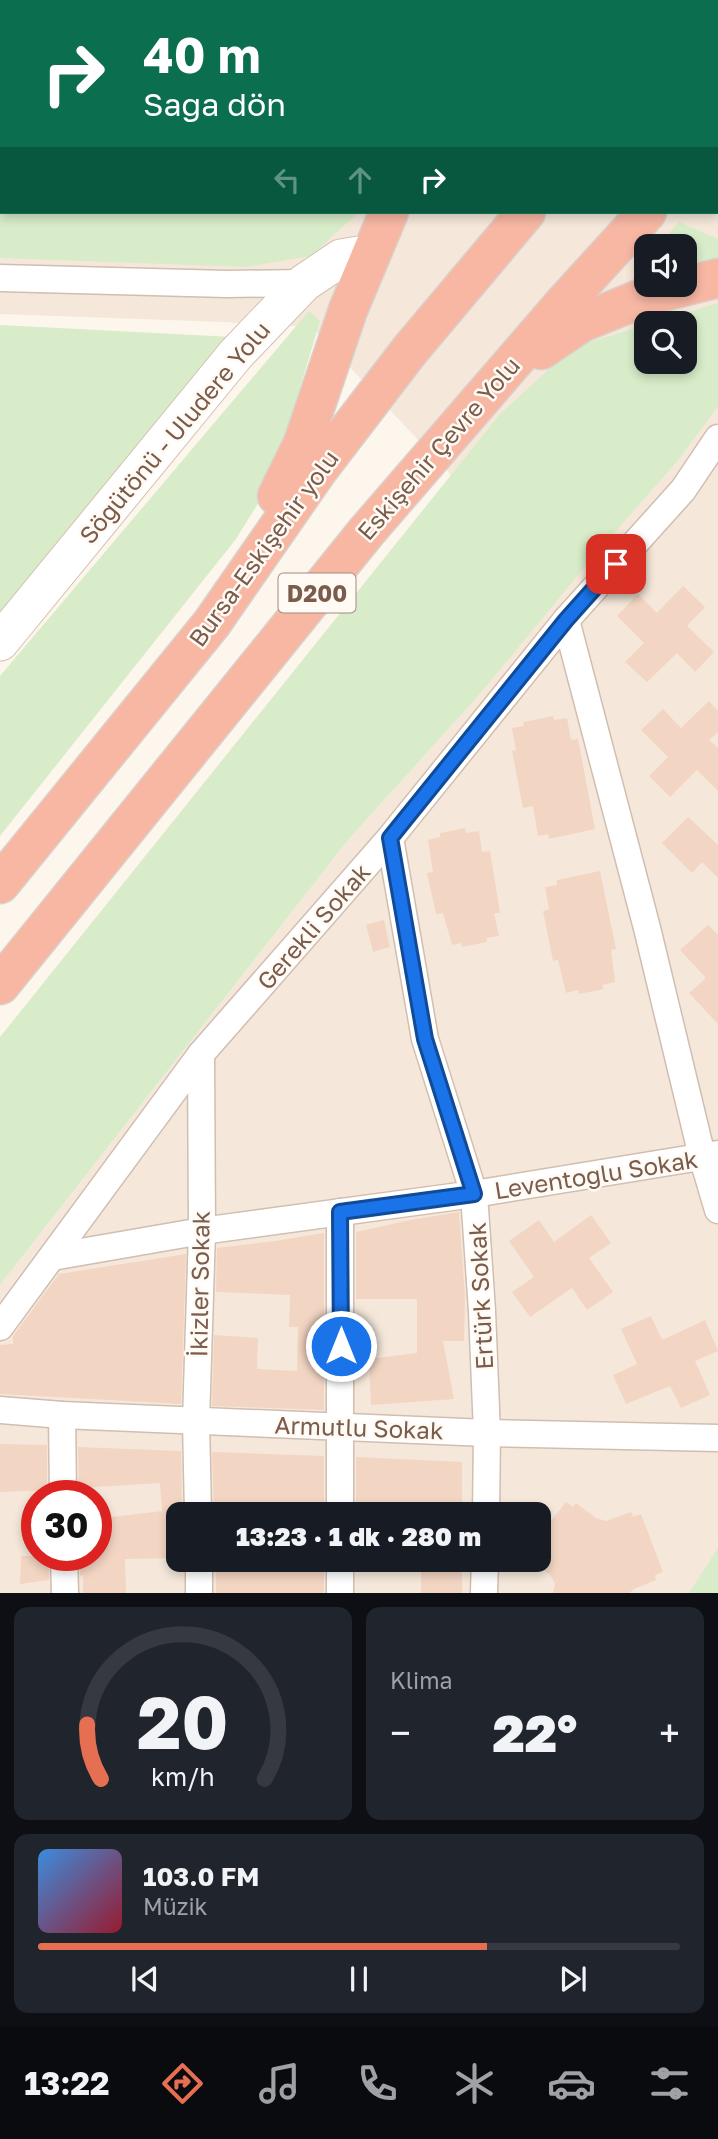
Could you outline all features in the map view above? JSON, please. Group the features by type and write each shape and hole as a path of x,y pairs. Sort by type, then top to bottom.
{"highway":[{"path":"212,623 303,443 340,333 370,253 388,214"},
{"name":"Bursa-Eskişehir yolu","path":"0,884 212,623 318,470 410,350 524,214"},
{"name":"Eskişehir Çevre Yolu","path":"0,985 367,531 498,378 645,214"},
{"path":"498,378 580,323 647,296 718,278"}],"street":[{"name":"Söğütönü - Uludere Yolu","path":"0,642 236,354 304,283 341,258 370,253"},
{"path":"0,278 227,284 304,283"},
{"name":"Gerekli Sokak","path":"0,1327 201,1054 390,838 566,620 683,490 717,445"},
{"path":"566,620 710,1155 718,1210"},
{"name":"Ertürk Sokak","path":"390,838 425,1039 474,1194 487,1433 486,1502"},
{"name":"İkizler Sokak","path":"198,1502 196,1421 202,1231 201,1054"},
{"name":"Leventoğlu Sokak","path":"340,1212 474,1194 710,1155"},
{"path":"52,1257 202,1231 340,1212 340,1502"},
{"name":"Armutlu Sokak","path":"0,1410 487,1433 718,1438"},
{"path":"62,1415 63,1480"},
{"path":"64,1571 65,1593"},
{"path":"199,1572 199,1593"},
{"path":"340,1572 340,1593"},
{"path":"484,1593 485,1572"}],"shaded area":[{"path":"0,214 718,214 718,1593 0,1593 0,1285 348,840 479,695 587,563 481,507 312,327 0,314"}],"green space":[{"path":"0,214 357,214 311,256 245,267 0,258"},
{"path":"679,222 718,239 718,271 697,277 697,234 668,234"},
{"path":"718,303 718,406 680,458 588,563 479,695 348,840 0,1285 0,1037 500,414 573,347 634,329 634,374 697,374 697,311 692,311"},
{"path":"309,311 320,321 272,481 236,539 0,836 0,676"},
{"path":"0,325 233,337 0,624"},
{"path":"718,1548 718,1593 689,1593"}],"building":[{"path":"683,586 705,607 687,626 714,652 695,672 677,653 647,682 625,662 644,643 617,616 638,594 657,613"},
{"path":"709,701 718,711 718,732 709,740 718,748 718,791 697,770 670,797 649,776 668,757 641,730 663,709 681,728"},
{"path":"553,716 554,720 567,718 571,740 578,739 595,829 549,839 548,834 538,836 533,806 523,808 512,751 516,750 512,728 524,726 523,722"},
{"path":"688,817 718,845 718,878 702,862 692,873 662,843"},
{"path":"465,828 466,833 479,831 482,852 490,851 500,913 494,913 499,936 486,938 487,942 462,947 461,943 452,945 443,913 436,914 427,873 433,872 428,840 440,837 440,833"},
{"path":"600,871 616,949 611,950 615,982 602,985 604,989 579,994 578,990 566,993 558,960 553,961 543,911 549,909 545,887 557,885 557,880"},
{"path":"384,920 390,947 373,952 366,925"},
{"path":"708,925 718,935 718,1024 689,993 706,978 680,950"},
{"path":"459,1212 465,1296 464,1341 443,1341 454,1399 371,1405 369,1359 417,1353 417,1299 356,1299 356,1232"},
{"path":"591,1215 611,1243 589,1258 613,1292 587,1310 572,1288 530,1317 512,1292 534,1277 509,1241 539,1220 554,1242"},
{"path":"324,1233 324,1410 212,1406 214,1335 258,1338 257,1369 297,1371 298,1327 289,1327 290,1295 216,1292 217,1248"},
{"path":"186,1254 181,1404 0,1394 0,1345 13,1344 13,1336 59,1274"},
{"path":"651,1316 662,1340 705,1320 718,1351 695,1361 710,1395 681,1408 670,1386 626,1404 613,1375 637,1364 621,1329"},
{"path":"0,1444 47,1445 47,1480 21,1480 21,1491 0,1492"},
{"path":"78,1447 181,1451 182,1502 166,1502 166,1558 125,1559 126,1593 83,1593 83,1575 80,1576 80,1571 112,1571 112,1517 162,1511 160,1483 112,1486 112,1480 79,1480"},
{"path":"212,1452 324,1456 324,1502 214,1502"},
{"path":"356,1457 462,1462 462,1502 356,1502"},
{"path":"566,1502 573,1507 576,1503 596,1518 606,1521 631,1512 633,1517 641,1514 663,1572 655,1575 656,1580 629,1593 553,1593 555,1583 546,1572 551,1572 551,1521"},
{"path":"21,1556 21,1571 49,1571 49,1580 20,1584"},
{"path":"216,1572 324,1572 324,1593 216,1593"},
{"path":"421,1572 462,1572 462,1593 421,1593"}],"route":[{"path":"341,1346 340,1212 474,1194 425,1039 390,838 566,620 616,564"}]}
